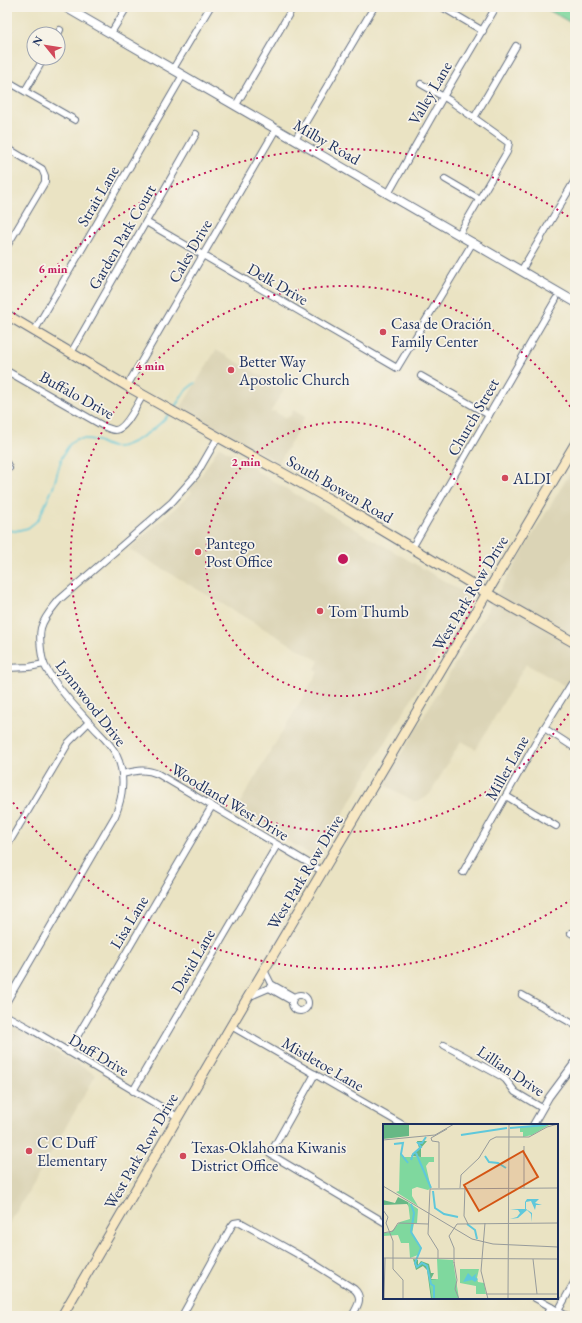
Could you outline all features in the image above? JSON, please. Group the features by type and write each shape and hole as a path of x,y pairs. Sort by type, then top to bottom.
{"main road":[{"name":"South Bowen Road","path":"7,315 35,330 142,395 412,548 487,594 575,643"},
{"name":"West Park Row Drive","path":"62,1316 248,996 575,444"}],"street":[{"name":"Milby Road","path":"66,7 575,302"},
{"path":"111,33 127,7"},
{"path":"173,69 210,7"},
{"path":"236,105 294,7"},
{"path":"295,140 374,7"},
{"path":"442,7 482,30"},
{"name":"Valley Lane","path":"388,194 496,7"},
{"path":"474,118 516,46"},
{"path":"25,91 39,66"},
{"name":"Strait Lane","path":"35,330 183,75"},
{"path":"7,80 75,120"},
{"path":"421,84 508,141 510,145 459,234"},
{"name":"Cales Drive","path":"127,386 276,129"},
{"name":"Garden Park Court","path":"71,353 196,134"},
{"path":"7,148 42,169 45,176 45,182 7,246"},
{"path":"445,179 479,199"},
{"path":"521,270 575,180"},
{"name":"Delk Drive","path":"146,222 397,368 473,242"},
{"name":"Church Street","path":"412,548 556,299"},
{"name":"Buffalo Drive","path":"7,371 105,427 114,430 122,428 126,424 142,395"},
{"path":"421,376 489,415"},
{"name":"Lynnwood Drive","path":"7,1001 115,816 121,801 122,774 116,755 110,745 57,684 44,664 41,646 41,629 46,616 59,600 172,502 196,475 218,437"},
{"path":"7,668 29,667 44,664"},
{"name":"Miller Lane","path":"463,872 544,728 575,678"},
{"path":"7,846 69,742 89,722"},
{"path":"544,728 575,748"},
{"name":"Woodland West Drive","path":"122,774 149,770 322,871"},
{"path":"506,796 556,826"},
{"name":"Lisa Lane","path":"68,1052 212,806"},
{"name":"David Lane","path":"133,1090 277,845"},
{"path":"264,970 270,986 293,999"},
{"path":"248,996 270,986"},
{"path":"522,995 575,1025"},
{"name":"Duff Drive","path":"7,1016 178,1117"},
{"name":"Mistletoe Lane","path":"231,1026 400,1124"},
{"name":"Lillian Drive","path":"444,1045 501,1076 516,1092 542,1108"},
{"path":"534,1124 549,1097 575,1062"},
{"path":"315,1074 270,1154 383,1221"},
{"path":"182,1316 231,1227 234,1223 240,1222 308,1260 354,1289 360,1298 352,1316"},
{"path":"558,1311 575,1281"},
{"path":"537,1299 567,1316"},
{"path":"546,1316 551,1308"}],"shaded area":[{"path":"216,350 284,389 270,413 274,411 285,418 290,416 293,410 305,417 279,463 180,409"},
{"path":"220,447 255,468 254,470 470,596 471,601 448,637 317,858 235,811 318,672 315,669 319,661 129,549 192,493 189,490"},
{"path":"570,473 575,475 575,673 567,687 526,664 476,749 461,741 430,794 420,801 414,801 383,784"},
{"name":"C C Duff Elementary","path":"7,1022 96,1075 7,1228"}],"green space":[{"path":"543,7 575,7 575,25"}],"waterway":[{"path":"174,408 186,390 195,383"},
{"path":"7,530 15,531 28,528 38,520 53,488 62,457 69,445 76,439 93,440 110,447 119,447 135,441 151,431 169,414"}],"place":[{"name":"Casa de Oración Family Center","path":"383,332"},
{"name":"Better Way Apostolic Church","path":"231,370"},
{"name":"ALDI","path":"505,478"},
{"name":"Pantego Post Office","path":"198,552"},
{"name":"Tom Thumb","path":"320,611"},
{"name":"C C Duff Elementary","path":"29,1151"},
{"name":"Texas-Oklahoma Kiwanis District Office","path":"183,1156"}]}
